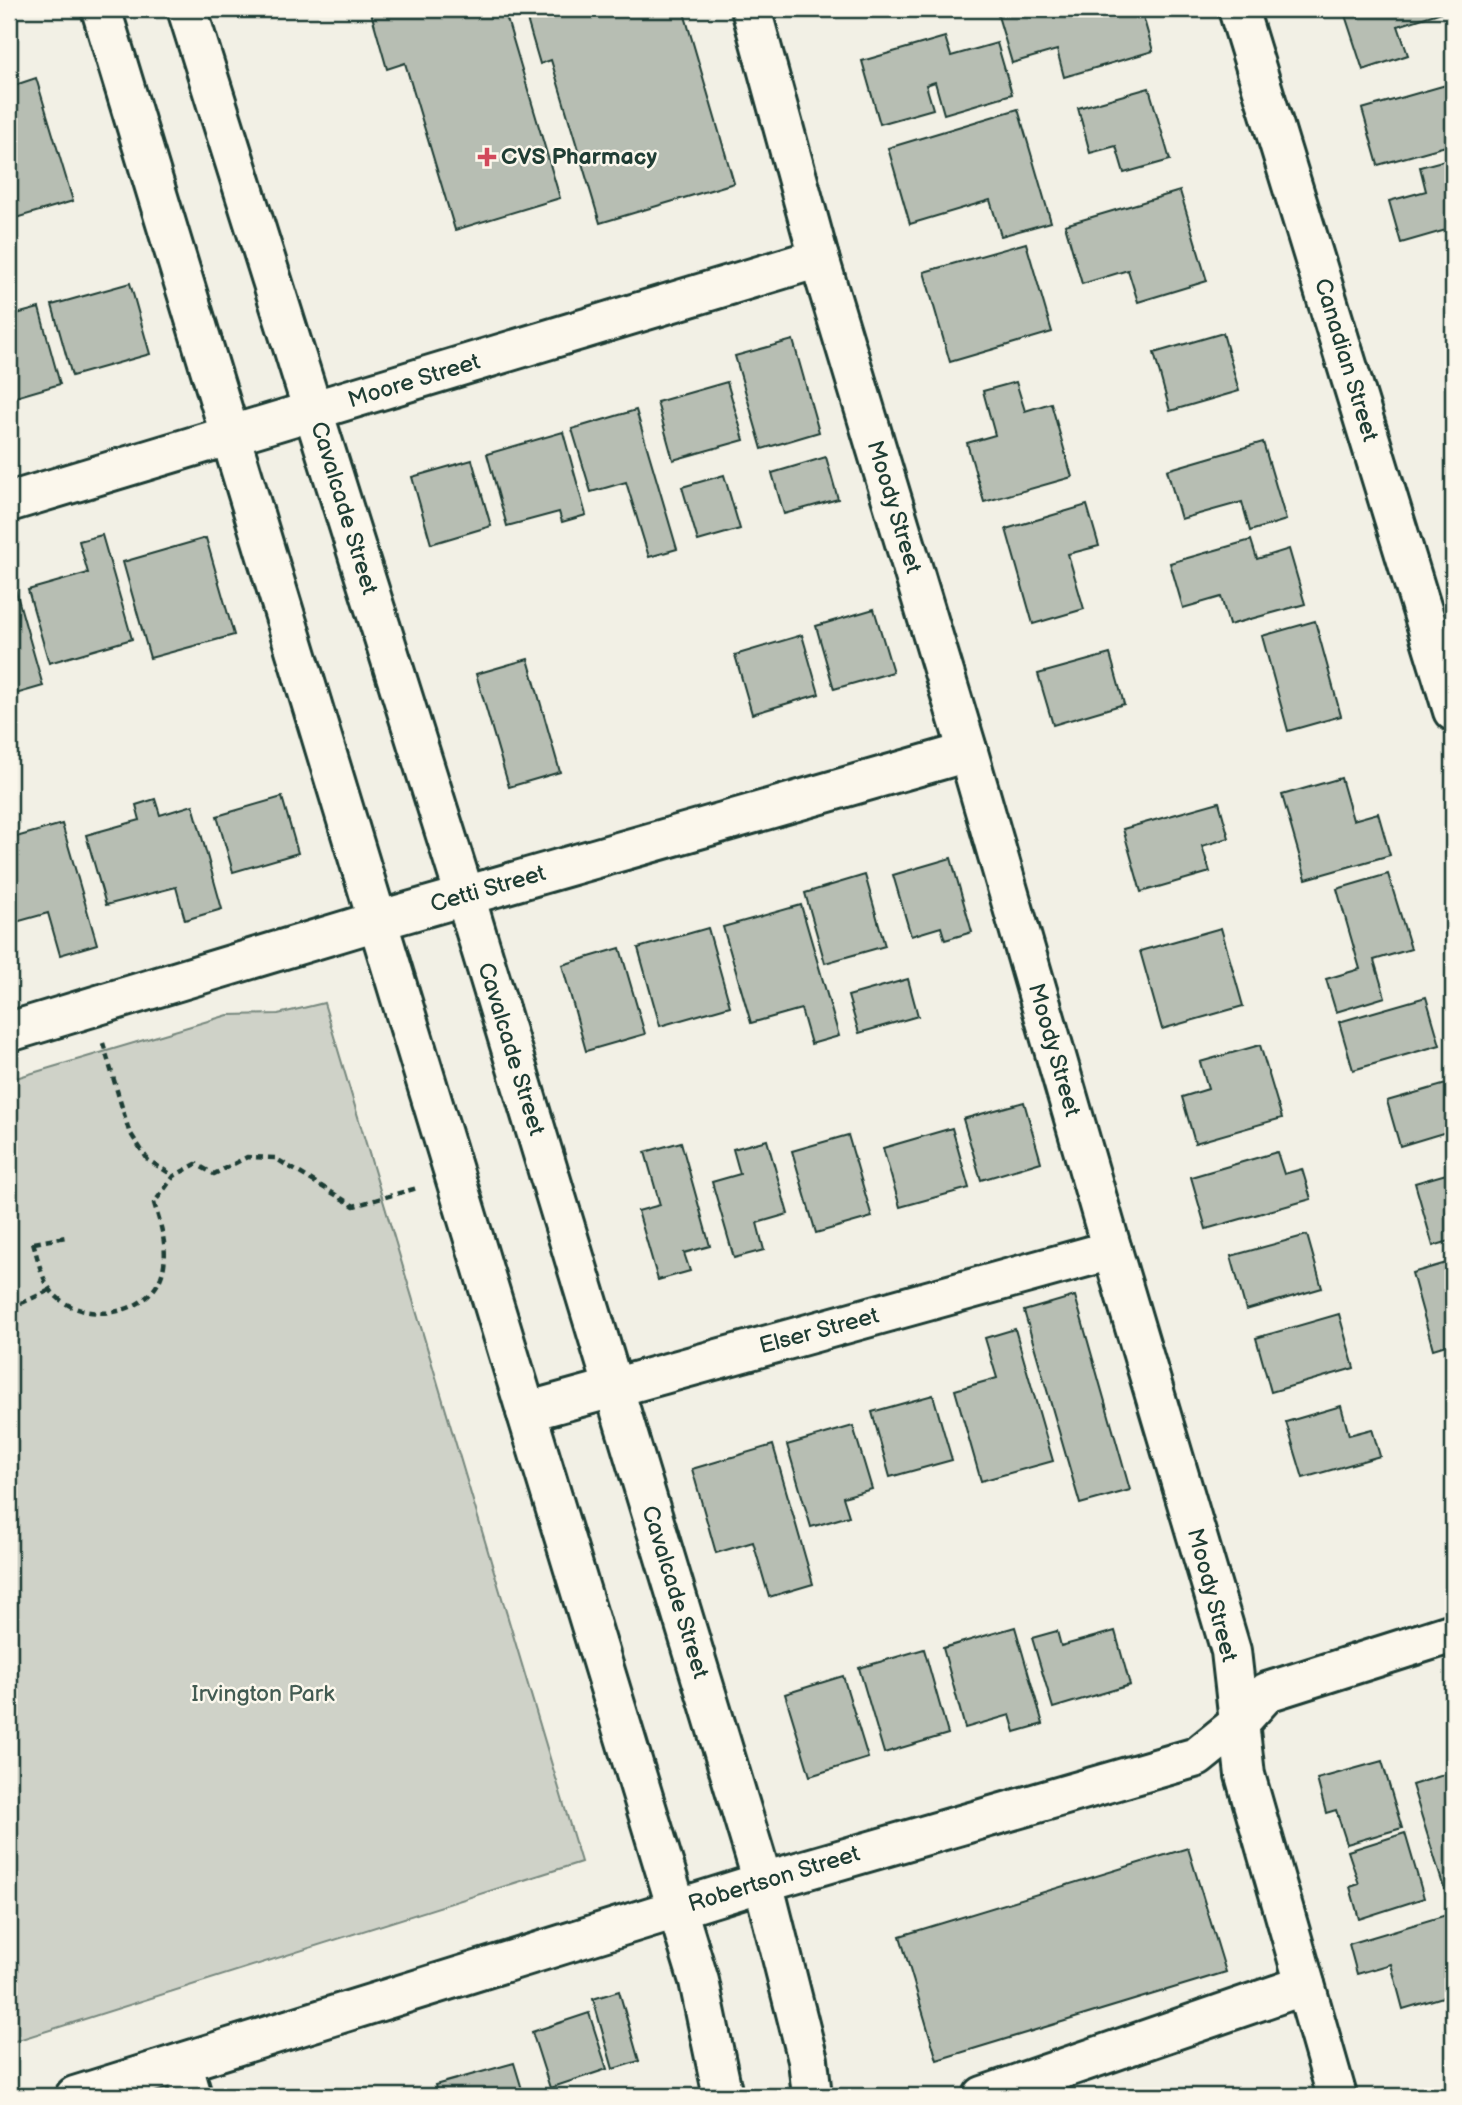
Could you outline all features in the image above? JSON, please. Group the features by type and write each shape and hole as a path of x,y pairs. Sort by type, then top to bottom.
{"street":[{"path":"101,9 699,1980 723,2096"},
{"name":"Cavalcade Street","path":"187,9 465,896 763,1882 808,2060 813,2096"},
{"name":"Moody Street","path":"751,9 819,258 968,752 1231,1651 1245,1775 1337,2096"},
{"name":"Canadian Street","path":"1238,9 1453,711"},
{"name":"Moore Street","path":"9,502 819,258"},
{"name":"Cetti Street","path":"9,1032 377,921 968,752"},
{"name":"Elser Street","path":"526,1412 1112,1250"},
{"name":"Robertson Street","path":"75,2096 187,2080 677,1909 1197,1757 1239,1723 1266,1692 1453,1633"},
{"path":"983,2096 1305,1985"}],"path":[{"path":"92,1006 129,1131 148,1160 174,1176"},
{"path":"66,1237 33,1242 41,1273 50,1290 73,1308 93,1314 115,1312 138,1304 152,1292 161,1276 165,1251 154,1203 174,1176 196,1164 214,1174 247,1157 275,1158 354,1206 418,1188"},
{"path":"9,1306 50,1290"}],"green space":[{"name":"Irvington Park","path":"324,1003 581,1862 9,2043 9,1080 228,1015 278,1014"}],"building":[{"path":"370,9 504,9 560,198 455,230 405,63 387,69"},
{"path":"524,9 683,9 734,183 600,223 551,60 540,64"},
{"path":"996,9 1141,9 1153,51 1064,77 1057,50 1012,63"},
{"path":"1343,9 1451,9 1398,26 1408,55 1363,70"},
{"path":"945,37 951,56 997,43 1012,94 944,114 935,82 926,85 933,109 880,124 862,61"},
{"path":"36,78 73,201 9,220 9,87"},
{"path":"1446,85 1453,112 1453,144 1378,165 1362,109"},
{"path":"1149,88 1170,160 1124,173 1116,146 1090,153 1078,108"},
{"path":"1018,109 1051,222 1001,236 990,200 910,224 888,148"},
{"path":"1453,158 1453,228 1401,243 1389,201 1426,191 1420,167"},
{"path":"1180,191 1207,281 1138,302 1128,270 1082,284 1065,225"},
{"path":"1026,243 1052,332 950,362 924,272"},
{"path":"130,283 150,354 72,376 52,305"},
{"path":"39,308 60,384 9,399 9,316"},
{"path":"1223,333 1239,391 1170,411 1154,353"},
{"path":"793,340 819,432 762,449 735,356"},
{"path":"727,382 744,440 673,460 657,402"},
{"path":"1016,382 1025,411 1051,403 1072,477 984,502 967,443 995,435 983,391"},
{"path":"636,410 677,549 649,557 626,482 591,492 572,429"},
{"path":"563,432 586,515 562,522 559,512 507,526 487,454"},
{"path":"1263,442 1286,520 1250,531 1242,502 1181,519 1167,470"},
{"path":"826,457 838,499 784,514 772,473"},
{"path":"472,460 491,526 431,544 412,477"},
{"path":"724,475 740,529 698,541 682,487"},
{"path":"1087,505 1099,546 1068,554 1084,609 1033,624 1006,529"},
{"path":"102,535 132,639 49,663 28,590 88,573 79,541"},
{"path":"206,538 234,635 150,658 123,562"},
{"path":"1251,540 1257,559 1289,549 1305,604 1229,625 1221,597 1183,608 1170,563"},
{"path":"9,567 43,686 9,696"},
{"path":"874,609 893,672 834,689 816,626"},
{"path":"1315,621 1341,716 1288,731 1262,636"},
{"path":"802,635 819,694 752,714 735,655"},
{"path":"1110,654 1124,704 1053,725 1038,674"},
{"path":"528,659 560,772 509,787 476,674"},
{"path":"1341,778 1353,820 1378,813 1390,855 1306,879 1282,795"},
{"path":"282,797 298,853 233,872 217,816"},
{"path":"155,799 160,815 193,805 222,909 185,920 176,887 106,905 86,835 140,820 136,805"},
{"path":"1219,802 1229,838 1202,846 1210,872 1141,892 1123,829"},
{"path":"62,824 97,944 60,955 48,913 9,924 9,839"},
{"path":"951,858 972,932 945,940 941,927 911,936 893,875"},
{"path":"1388,874 1411,949 1374,960 1385,997 1336,1012 1326,979 1360,969 1337,889"},
{"path":"865,875 885,946 825,963 805,893"},
{"path":"801,905 839,1036 811,1044 801,1009 751,1023 723,927"},
{"path":"708,928 730,1006 660,1026 638,948"},
{"path":"1221,928 1243,1006 1162,1029 1140,951"},
{"path":"620,948 645,1034 586,1051 562,965"},
{"path":"908,979 918,1016 859,1033 848,996"},
{"path":"1426,997 1440,1045 1353,1070 1339,1022"},
{"path":"1260,1045 1282,1118 1195,1143 1182,1097 1208,1089 1200,1062"},
{"path":"1453,1082 1453,1130 1400,1146 1387,1101"},
{"path":"1024,1102 1041,1162 981,1180 963,1119"},
{"path":"952,1128 969,1188 900,1207 883,1148"},
{"path":"848,1135 872,1217 816,1233 792,1151"},
{"path":"767,1140 788,1214 757,1223 764,1250 734,1258 712,1182 740,1174 733,1149"},
{"path":"681,1142 710,1246 684,1253 690,1271 658,1280 638,1211 660,1205 645,1152"},
{"path":"1277,1152 1284,1174 1302,1169 1311,1199 1206,1229 1191,1177"},
{"path":"1453,1172 1453,1240 1433,1246 1415,1183"},
{"path":"1307,1235 1322,1288 1246,1310 1231,1256"},
{"path":"1453,1261 1453,1343 1433,1349 1412,1273"},
{"path":"1075,1296 1130,1490 1080,1504 1024,1311"},
{"path":"1339,1314 1354,1368 1271,1392 1256,1338"},
{"path":"1015,1329 1053,1461 981,1481 955,1390 997,1378 985,1338"},
{"path":"933,1395 952,1460 890,1477 872,1412"},
{"path":"1341,1406 1349,1435 1372,1429 1380,1456 1303,1478 1286,1422"},
{"path":"853,1426 872,1489 843,1497 849,1516 811,1527 787,1445"},
{"path":"773,1445 813,1584 769,1597 753,1542 716,1553 692,1469"},
{"path":"1015,1627 1043,1724 1015,1732 1010,1715 965,1728 943,1648"},
{"path":"1057,1631 1061,1646 1115,1631 1130,1685 1053,1708 1032,1638"},
{"path":"924,1649 948,1734 884,1753 859,1668"},
{"path":"843,1676 868,1758 810,1776 785,1694"},
{"path":"1382,1761 1402,1828 1347,1844 1336,1810 1326,1813 1317,1779"},
{"path":"1453,1772 1453,1900 1448,1901 1412,1785"},
{"path":"1405,1833 1424,1898 1359,1919 1350,1887 1359,1884 1348,1851"},
{"path":"1188,1848 1226,1972 937,2060 900,1936"},
{"path":"1453,1913 1453,1994 1403,2009 1391,1964 1357,1974 1349,1944"},
{"path":"619,1991 639,2061 613,2069 593,1999"},
{"path":"589,2013 607,2069 550,2088 532,2032"},
{"path":"514,2063 524,2096 438,2096 435,2085"}],"place":[{"name":"CVS Pharmacy","path":"487,157"}]}
